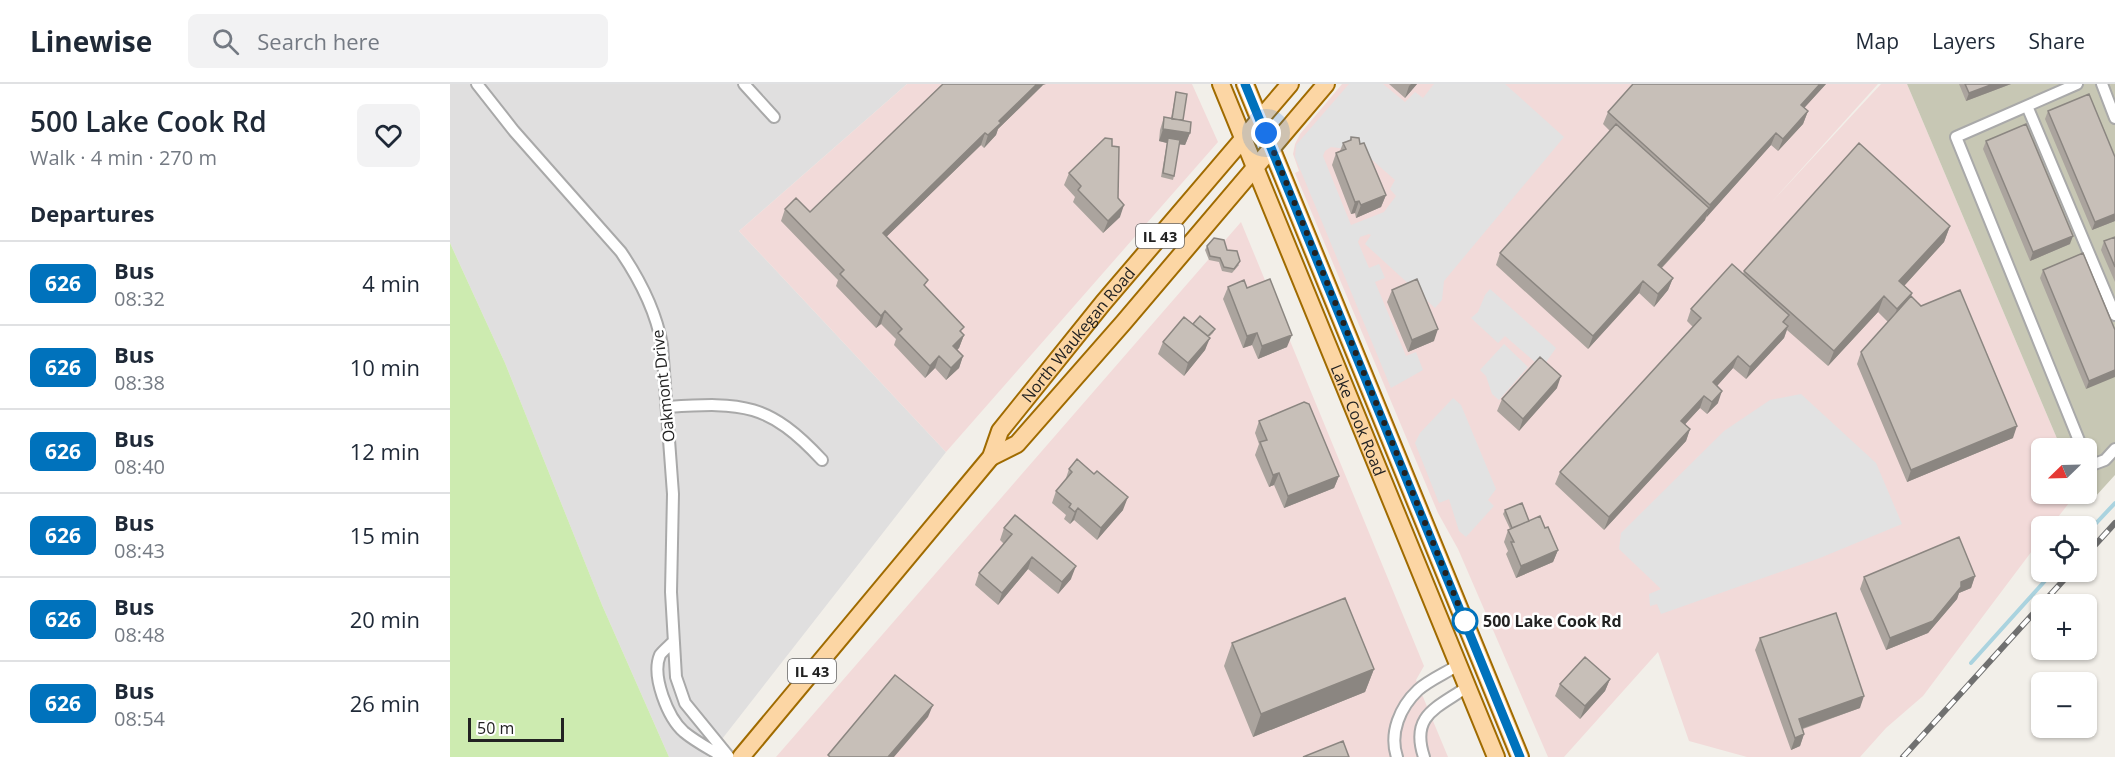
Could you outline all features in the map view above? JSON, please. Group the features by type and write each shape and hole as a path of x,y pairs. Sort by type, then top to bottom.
{"main road":[{"name":"Lake Cook Road","path":"1221,84 1496,757"},
{"name":"Lake Cook Road","path":"1245,84 1520,757"},
{"name":"IL 43","path":"1244,138 1290,84"},
{"name":"IL 43","path":"1256,166 1326,84"},
{"name":"North Waukegan Road","path":"741,757 991,457 1000,430 1103,303 1244,138"},
{"name":"North Waukegan Road","path":"991,457 1017,444 1256,166"}],"street":[{"name":"Oakmont Drive","path":"477,84 514,131 621,252 635,272 659,329 668,407 673,494 671,592 676,677 685,703 729,757"},
{"path":"744,84 774,117"},
{"path":"2077,84 1956,137 2078,438"},
{"path":"2102,84 2115,118"},
{"path":"2027,106 2115,315"},
{"path":"668,407 709,405 747,408 769,416 788,427 801,437 822,460"},
{"path":"2097,463 2105,460 2115,449"},
{"path":"673,642 660,655 657,676 665,701 673,718 683,731 723,757"},
{"path":"1397,757 1394,747 1396,724 1404,707 1419,689 1458,665"},
{"path":"1424,757 1420,746 1420,728 1426,715 1467,687"}],"shaded area":[{"path":"450,84 907,84 739,231 946,452 708,757 669,757 602,605 505,363 450,243"},
{"path":"907,84 1192,84 1218,142 946,452 739,231"},
{"path":"1342,84 1878,84 1770,204 1881,84 1907,84 2057,438 2031,438 2031,504 2068,504 2059,516 2031,516 2031,552 1923,696 1886,728 1860,757 1747,757 1689,741 1658,652 1564,757 1548,757 1458,549 1438,513 1295,173 1299,171 1293,154 1300,134"},
{"path":"1349,84 1383,84 1405,102 1415,92 1423,98 1434,84 1505,84 1564,137 1444,281 1442,300 1435,308 1365,244 1371,235 1360,237 1358,242 1369,268 1379,264 1385,278 1375,282 1406,356 1416,352 1423,370 1391,388 1295,157 1296,145","holes":["1331,147 1362,151 1395,180 1390,189 1396,196 1384,212 1351,225 1323,156 1325,151"]},
{"path":"1907,84 2115,84 2115,475 2097,495 2097,438 2057,438"},
{"path":"1241,222 1424,666 1416,680 1448,757 776,757"},
{"path":"1490,289 1556,348 1542,368 1505,336 1498,343 1471,318 1478,312"},
{"path":"1504,344 1528,367 1499,400 1492,394 1486,376 1480,370"},
{"path":"1801,394 1876,463 1902,524 1820,558 1661,614 1657,604 1650,606 1649,594 1661,589 1619,549 1621,533 1724,431 1770,400"},
{"path":"1453,398 1461,405 1496,489 1488,500 1494,506 1466,537 1459,531 1449,499 1439,503 1415,443 1420,433"}],"green space":[{"path":"450,243 505,363 602,605 669,757 450,757"}],"building":[{"path":"943,84 1037,84 999,121 1001,123 988,135 985,133 883,233 928,280 924,285 964,327 960,331 964,335 953,346 963,356 951,368 939,356 930,366 898,333 902,329 885,311 881,316 840,274 844,270 785,209 796,198 810,212"},
{"path":"1633,84 1820,84 1801,105 1808,111 1783,139 1776,133 1710,205 1608,112"},
{"path":"1965,84 1993,84 1969,93"},
{"path":"1176,92 1187,94 1183,120 1172,119"},
{"path":"2089,94 2115,157 2115,214 2095,222 2048,111"},
{"path":"1164,117 1191,122 1190,133 1163,129"},
{"path":"1616,124 1709,208 1658,265 1673,278 1658,294 1643,281 1593,336 1500,253"},
{"path":"2026,124 2073,236 2033,252 1986,141"},
{"path":"1351,137 1359,138 1360,144 1364,143 1386,195 1361,205 1359,201 1355,202 1336,153 1346,149 1343,143 1351,140"},
{"path":"1105,138 1112,139 1112,146 1119,147 1118,198 1124,205 1108,221 1078,190 1081,186 1069,173"},
{"path":"1168,138 1180,140 1174,176 1163,173"},
{"path":"1859,143 1950,226 1899,281 1912,293 1897,309 1884,296 1834,351 1744,271"},
{"path":"2115,237 2115,267 2104,241"},
{"path":"1214,238 1224,240 1227,250 1237,251 1240,261 1234,269 1224,267 1220,258 1210,256 1207,246"},
{"path":"2083,253 2115,330 2115,370 2089,381 2043,270"},
{"path":"1732,264 1789,315 1783,322 1788,326 1750,367 1738,356 1713,382 1722,391 1712,402 1704,396 1681,421 1690,429 1609,517 1560,472 1701,318 1691,309"},
{"path":"1270,279 1292,335 1262,346 1257,333 1247,336 1228,287 1244,280 1247,288"},
{"path":"1417,279 1438,329 1412,340 1392,290"},
{"path":"1960,290 2017,426 1911,470 1861,352 1911,296 1921,306"},
{"path":"1200,316 1215,329 1208,336 1193,324"},
{"path":"1184,317 1210,338 1188,363 1163,342"},
{"path":"1540,357 1561,376 1523,419 1502,399"},
{"path":"1304,402 1309,404 1339,476 1288,496 1279,473 1273,475 1260,442 1267,440 1259,421"},
{"path":"1077,459 1094,474 1097,471 1128,497 1101,528 1078,508 1075,512 1069,507 1071,504 1056,491 1072,472 1069,469"},
{"path":"1522,503 1529,521 1512,528 1505,510"},
{"path":"1015,515 1076,566 1062,582 1032,557 1002,593 979,573 1012,534 1004,528"},
{"path":"1540,516 1545,528 1548,527 1558,550 1521,566 1508,530"},
{"path":"1959,537 1975,576 1961,582 1961,587 1933,621 1890,638 1864,577"},
{"path":"1345,598 1374,669 1261,714 1232,643"},
{"path":"1836,613 1864,696 1799,719 1804,734 1795,738 1760,638"},
{"path":"1585,657 1610,679 1585,706 1560,684"},
{"path":"895,675 933,705 888,757 830,757 828,755"},
{"path":"1343,741 1349,757 1303,757"}],"waterway":[{"path":"2097,522 2115,503"},
{"path":"1971,663 2044,582"}],"railway":[{"path":"2097,543 2115,523"},
{"path":"1903,757 2062,582"}],"bus line":[{"name":"626","path":"1245,84 1520,757"}],"place":[{"name":"500 Lake Cook Rd","path":"1465,621"}],"route":[{"path":"1266,133 1465,621"}]}
